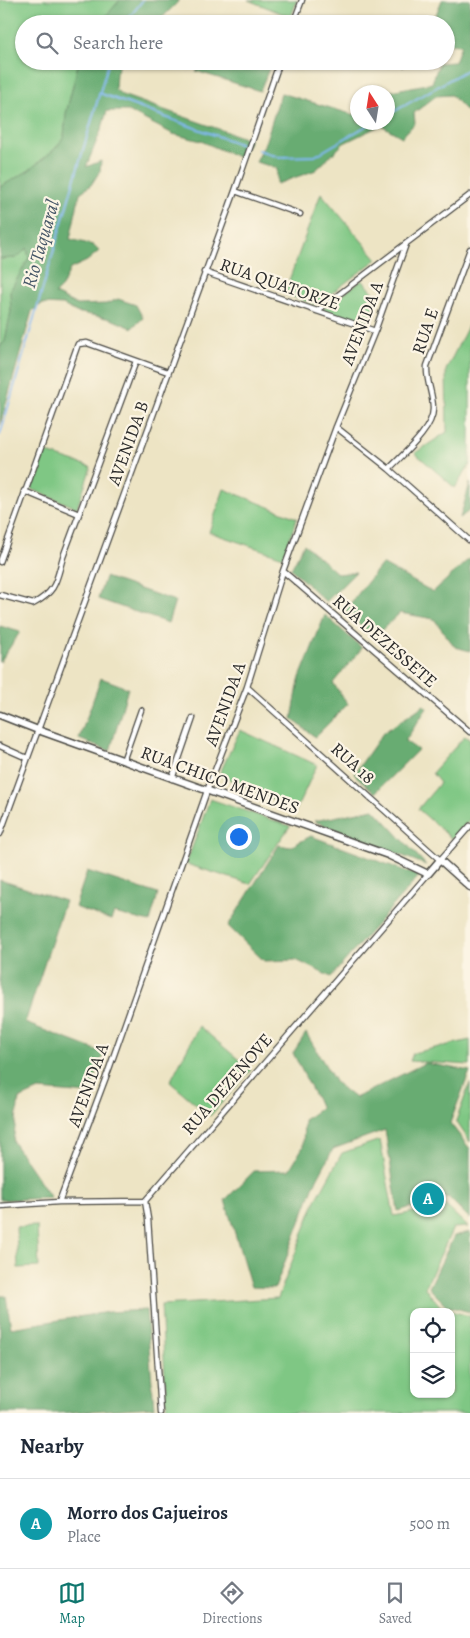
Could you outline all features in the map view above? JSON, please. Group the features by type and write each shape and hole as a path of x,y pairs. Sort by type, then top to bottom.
{"main road":[{"name":"RUA CHICO MENDES","path":"0,715 388,856 428,874"},
{"name":"RUA DEZENOVE","path":"428,874 440,860"},
{"path":"440,860 470,887"}],"street":[{"path":"297,15 302,0"},
{"name":"AVENIDA B","path":"0,834 235,191 277,70"},
{"path":"235,191 300,214"},
{"name":"AVENIDA A","path":"317,311 470,195"},
{"name":"AVENIDA A","path":"59,1202 109,1069 207,791 247,687 282,571 336,427 375,331 406,244"},
{"name":"RUA E","path":"389,469 422,434 431,420 433,408 428,385 427,366 470,249"},
{"name":"RUA QUATORZE","path":"204,272 375,331"},
{"path":"0,562 78,344 88,343 168,372"},
{"path":"0,595 33,604 46,597 54,588 63,556 136,361"},
{"path":"336,427 389,469 470,541"},
{"path":"24,492 79,514"},
{"name":"RUA DEZESSETE","path":"282,571 470,732"},
{"name":"RUA 18","path":"247,687 440,860"},
{"path":"123,761 141,710"},
{"path":"172,779 193,718"},
{"path":"0,746 27,758"},
{"name":"RUA DEZENOVE","path":"440,860 470,826"},
{"name":"RUA DEZENOVE","path":"145,1200 428,874"},
{"path":"0,1206 59,1202 145,1200 148,1219 161,1413"}],"green space":[{"path":"0,0 120,0 107,15 15,15 15,70 77,70 66,114 64,137 55,149 28,171 0,187"},
{"path":"120,0 180,0 165,15 107,15"},
{"path":"248,0 297,0 292,15 286,15"},
{"path":"442,0 470,0 470,115 451,95 436,96 414,113 415,123 402,137 390,130 395,130 395,90 432,83 437,70 455,70 455,62 461,45 455,45 455,15 436,15"},
{"path":"77,70 117,70 115,89 122,95 250,140 240,158 201,141 173,134 128,111 107,111 86,167 101,161 100,171 91,185 80,193 70,239 93,245 99,251 87,261 70,269 62,287 55,294 77,305 106,304 118,299 136,305 143,318 132,328 111,319 76,312 63,305 42,304 32,311 0,425 0,347 5,341 11,311 10,291 29,258 27,248 17,258 0,259 0,187 28,171 55,149 64,137 66,114"},
{"path":"197,70 268,70 260,91 196,71"},
{"path":"281,93 350,114 350,130 371,130 344,143 316,170 277,184 277,168 256,162 265,143"},
{"path":"321,193 377,259 316,305 284,294"},
{"path":"27,247 29,259 10,291 11,311 5,341 0,347 0,259 17,258"},
{"path":"362,280 378,297 369,326 322,310"},
{"path":"470,322 470,464 455,488 415,453 447,432 446,370"},
{"path":"44,452 91,467 77,508 31,489"},
{"path":"470,483 470,510 460,518"},
{"path":"224,489 297,518 283,557 209,532"},
{"path":"304,544 338,574 356,572 326,602 291,569"},
{"path":"470,558 470,651 455,647 434,619 400,613 373,638 345,610 382,564 433,592"},
{"path":"105,577 175,601 168,623 98,599"},
{"path":"325,615 362,648 333,683 348,704 315,737 292,719 299,680"},
{"path":"0,626 20,632 0,662"},
{"path":"101,678 128,688 110,751 79,739"},
{"path":"424,705 427,708 405,741 418,750 375,793 354,774 383,733"},
{"path":"240,730 317,765 296,810 219,775"},
{"path":"465,736 470,740 470,819 452,839 418,809 440,783 432,773"},
{"path":"210,799 290,826 250,884 186,864"},
{"path":"374,809 426,865 314,821"},
{"path":"311,836 419,876 331,977 296,960 264,961 228,926 279,845 290,847"},
{"path":"87,871 158,894 150,922 114,913 111,920 75,907"},
{"path":"0,880 65,901 25,1023 104,1053 89,1094 39,1090 19,1099 13,1142 51,1198 0,1200"},
{"path":"199,1026 251,1070 210,1116 170,1082"},
{"path":"306,1033 336,1083 355,1098 425,1063 470,1071 450,1123 470,1149 470,1219 448,1197 398,1211 385,1130 333,1149 314,1185 275,1288 251,1287 225,1200 254,1171 289,1170 303,1147 304,1120 321,1108 293,1053"},
{"path":"470,1040 470,1065 410,1061 413,1053"},
{"path":"470,1083 470,1142 456,1121"},
{"path":"380,1140 394,1216 446,1206 468,1227 453,1228 425,1288 442,1308 410,1308 410,1398 455,1398 455,1312 470,1316 470,1413 167,1413 161,1305 278,1298 315,1202 342,1153"},
{"path":"37,1226 39,1267 18,1268 16,1227"},
{"path":"470,1232 470,1312 447,1306 429,1288 454,1236"},
{"path":"0,1296 6,1296 11,1328 108,1312 146,1310 154,1407 57,1413 0,1413"}],"waterway":[{"name":"Rio Taquaral","path":"131,15 143,0"},
{"path":"395,111 470,68"},
{"name":"Rio Taquaral","path":"0,435 106,70"},
{"path":"99,93 245,146"},
{"path":"259,150 278,157 315,156 359,130"}],"place":[{"name":"Morro dos Cajueiros","path":"428,1199"}]}
